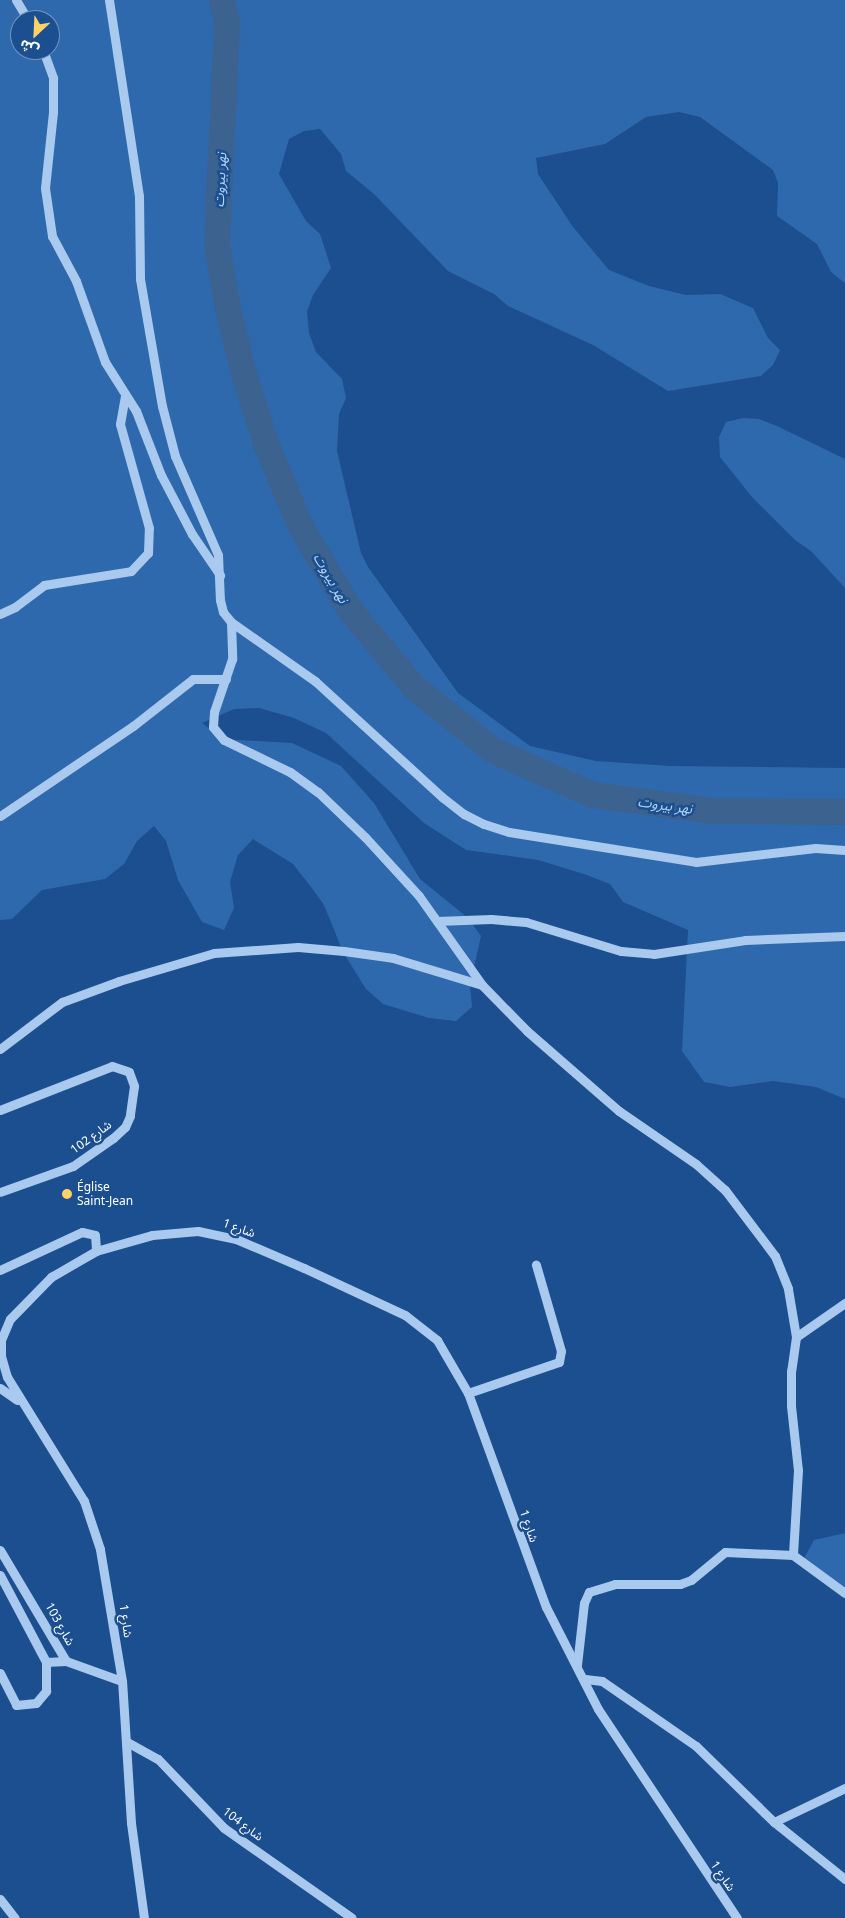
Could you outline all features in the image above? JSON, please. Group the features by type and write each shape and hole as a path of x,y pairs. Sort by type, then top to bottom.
{"street":[{"path":"109,0 138,196 140,279 162,406 175,456 218,555 223,612 231,622 315,681 442,797 464,814 484,824 509,832 696,862 815,848 845,850"},
{"path":"47,60 53,78 53,112 45,188 52,236 76,281 105,362 136,411 161,475 192,534 220,575"},
{"path":"0,614 15,607 44,585 131,571 148,553 149,528 120,424 125,396"},
{"path":"231,622 232,659 214,712 214,727 224,740 290,772 318,792 365,837 438,921 482,985 527,1032 619,1111 696,1164 725,1190 775,1256 788,1289 796,1337 791,1371 791,1406 798,1470 793,1555"},
{"path":"0,816 133,726 193,679 226,679"},
{"path":"438,921 491,919 526,922 622,951 654,954 692,951 745,940 845,936"},
{"path":"0,1049 33,1027 62,1002 188,959 250,949 298,947 393,958 482,985"},
{"name":"شارع 102","path":"0,1110 112,1066 129,1072 134,1086 130,1116 125,1127 114,1138 73,1166 0,1192"},
{"path":"0,1270 82,1232 96,1235 96,1251"},
{"name":"شارع 1","path":"144,1918 131,1823 122,1681 106,1575 94,1527 60,1459 20,1401 1,1356 4,1330 25,1302 51,1277 96,1251 152,1235 176,1232 215,1232 236,1239 405,1315 437,1340 468,1394 546,1607 617,1742 737,1918"},
{"path":"468,1394 558,1362 561,1352 536,1265"},
{"path":"796,1337 845,1303"},
{"path":"0,1388 20,1401"},
{"name":"شارع 103","path":"0,1550 66,1661 122,1681"},
{"path":"577,1665 584,1603 589,1592 615,1584 680,1584 691,1580 725,1552 793,1555 845,1593"},
{"path":"0,1575 46,1662 46,1691 36,1703 16,1705 0,1673"},
{"path":"46,1662 66,1661"},
{"path":"585,1679 602,1681 696,1746 774,1822 845,1879"},
{"name":"شارع 104","path":"126,1742 158,1759 224,1828 352,1918"},
{"path":"774,1822 845,1788"},
{"path":"0,1899 14,1918"}],"shaded area":[{"path":"0,0 845,0 845,283 831,272 817,244 777,216 778,183 773,170 700,117 679,112 646,117 605,144 536,158 538,174 573,227 609,270 649,286 686,295 720,294 753,308 768,338 780,350 773,365 761,376 668,391 593,345 508,306 494,294 448,271 374,194 346,171 341,154 320,129 304,131 289,139 279,174 306,221 320,234 331,268 313,295 307,312 309,333 316,352 342,379 346,398 339,414 337,451 361,553 368,567 458,693 530,746 596,761 670,766 845,768 845,1099 816,1087 773,1081 730,1087 704,1082 682,1051 688,930 623,902 610,884 584,874 538,860 466,850 424,823 326,733 294,718 259,708 234,709 202,723 223,739 292,743 341,766 374,803 420,879 468,918 481,936 470,985 472,1007 456,1021 429,1018 383,1004 366,989 343,952 324,905 311,887 293,864 253,839 238,855 230,882 234,908 224,930 202,922 178,880 166,841 154,826 137,841 124,864 105,879 42,890 12,919 0,920"},
{"path":"743,418 759,419 777,426 845,459 845,588 811,551 795,540 752,497 720,457 719,437 726,422"},
{"path":"845,1533 845,1593 802,1562 814,1540"}],"waterway":[{"name":"نهر بيروت","path":"222,0 227,24 217,245 227,304 242,367 266,444 301,527 350,610 414,687 494,751 593,795 713,811 845,812"}],"place":[{"name":"Église Saint-Jean","path":"67,1194"}]}
